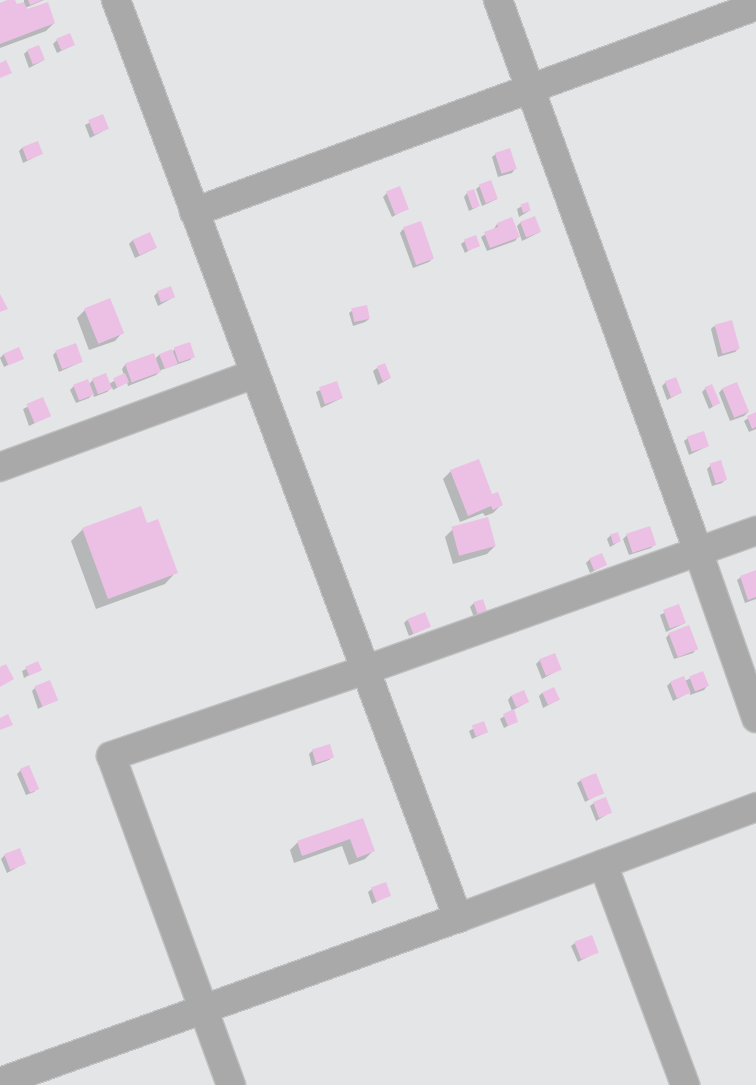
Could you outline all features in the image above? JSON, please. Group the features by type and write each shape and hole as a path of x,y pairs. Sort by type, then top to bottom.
{"street":[{"path":"116,0 458,918"},
{"path":"498,0 698,551 756,718"},
{"path":"194,212 756,6"},
{"path":"0,467 254,374"},
{"path":"231,1085 111,756 365,670 756,530"},
{"path":"0,1082 458,918 756,806"},
{"path":"604,864 685,1085"}],"building":[{"path":"7,0 15,0 17,4 24,2 27,9 48,2 55,23 0,44 0,3"},
{"path":"28,0 43,0 30,5"},
{"path":"70,33 75,45 61,51 56,39"},
{"path":"39,45 45,60 33,65 27,50"},
{"path":"6,60 12,73 0,78 0,63"},
{"path":"103,114 109,129 94,135 88,120"},
{"path":"38,141 43,154 27,160 22,147"},
{"path":"510,148 517,169 502,174 495,153"},
{"path":"491,180 498,199 486,203 479,184"},
{"path":"400,186 409,209 395,215 386,191"},
{"path":"474,189 480,206 472,209 466,192"},
{"path":"528,202 531,211 523,213 520,204"},
{"path":"535,216 541,232 526,238 520,222"},
{"path":"512,217 520,237 490,248 484,232 498,227 497,223"},
{"path":"421,221 434,259 416,265 403,227"},
{"path":"150,232 157,248 140,255 133,240"},
{"path":"476,235 480,246 468,251 464,239"},
{"path":"171,286 175,297 161,302 157,291"},
{"path":"0,294 8,309 0,312"},
{"path":"110,298 124,333 98,344 84,308"},
{"path":"367,305 370,319 354,322 351,308"},
{"path":"732,320 740,349 722,354 715,325"},
{"path":"190,342 195,357 179,362 174,347"},
{"path":"76,343 83,362 62,369 55,351"},
{"path":"19,347 24,359 8,366 3,354"},
{"path":"172,349 178,364 165,369 159,354"},
{"path":"154,353 161,372 132,382 125,364"},
{"path":"385,363 391,378 383,381 377,366"},
{"path":"106,373 112,389 98,394 92,378"},
{"path":"125,373 129,382 117,387 113,378"},
{"path":"676,377 682,393 671,397 665,381"},
{"path":"88,379 94,395 79,401 73,385"},
{"path":"337,381 343,398 325,404 319,387"},
{"path":"737,382 749,412 734,418 722,388"},
{"path":"712,384 720,403 713,406 705,387"},
{"path":"43,397 51,416 35,423 26,404"},
{"path":"756,412 756,427 752,429 747,416"},
{"path":"704,431 709,446 692,452 687,437"},
{"path":"479,459 492,494 498,492 503,505 493,510 491,506 468,516 450,470"},
{"path":"721,460 727,480 716,484 710,464"},
{"path":"141,506 147,523 158,519 178,573 108,599 82,528"},
{"path":"488,517 496,546 459,556 451,527"},
{"path":"650,526 656,545 632,553 626,534"},
{"path":"618,532 621,542 613,544 610,534"},
{"path":"602,553 607,565 594,570 589,558"},
{"path":"756,570 756,597 748,600 740,576"},
{"path":"483,599 487,611 478,614 473,602"},
{"path":"679,604 686,623 670,629 663,610"},
{"path":"425,612 431,627 413,634 407,619"},
{"path":"689,625 698,649 678,657 668,633"},
{"path":"555,653 562,670 546,676 539,659"},
{"path":"38,661 42,670 29,676 25,667"},
{"path":"6,664 14,679 0,687 0,667"},
{"path":"703,671 709,686 695,691 689,677"},
{"path":"684,676 691,693 677,698 670,682"},
{"path":"50,680 58,700 42,707 34,686"},
{"path":"554,687 560,700 548,705 542,692"},
{"path":"524,690 529,702 516,707 511,695"},
{"path":"514,709 518,722 508,726 503,714"},
{"path":"8,714 13,725 0,730 0,718"},
{"path":"484,721 488,732 476,737 472,725"},
{"path":"330,744 334,757 316,763 312,750"},
{"path":"29,765 39,789 30,793 20,769"},
{"path":"596,773 604,793 588,800 580,779"},
{"path":"606,797 612,813 599,818 593,802"},
{"path":"363,818 375,851 357,858 350,839 302,856 297,841"},
{"path":"20,848 26,864 10,870 4,854"},
{"path":"386,882 391,896 376,902 371,887"},
{"path":"592,935 599,953 581,960 574,942"}]}
